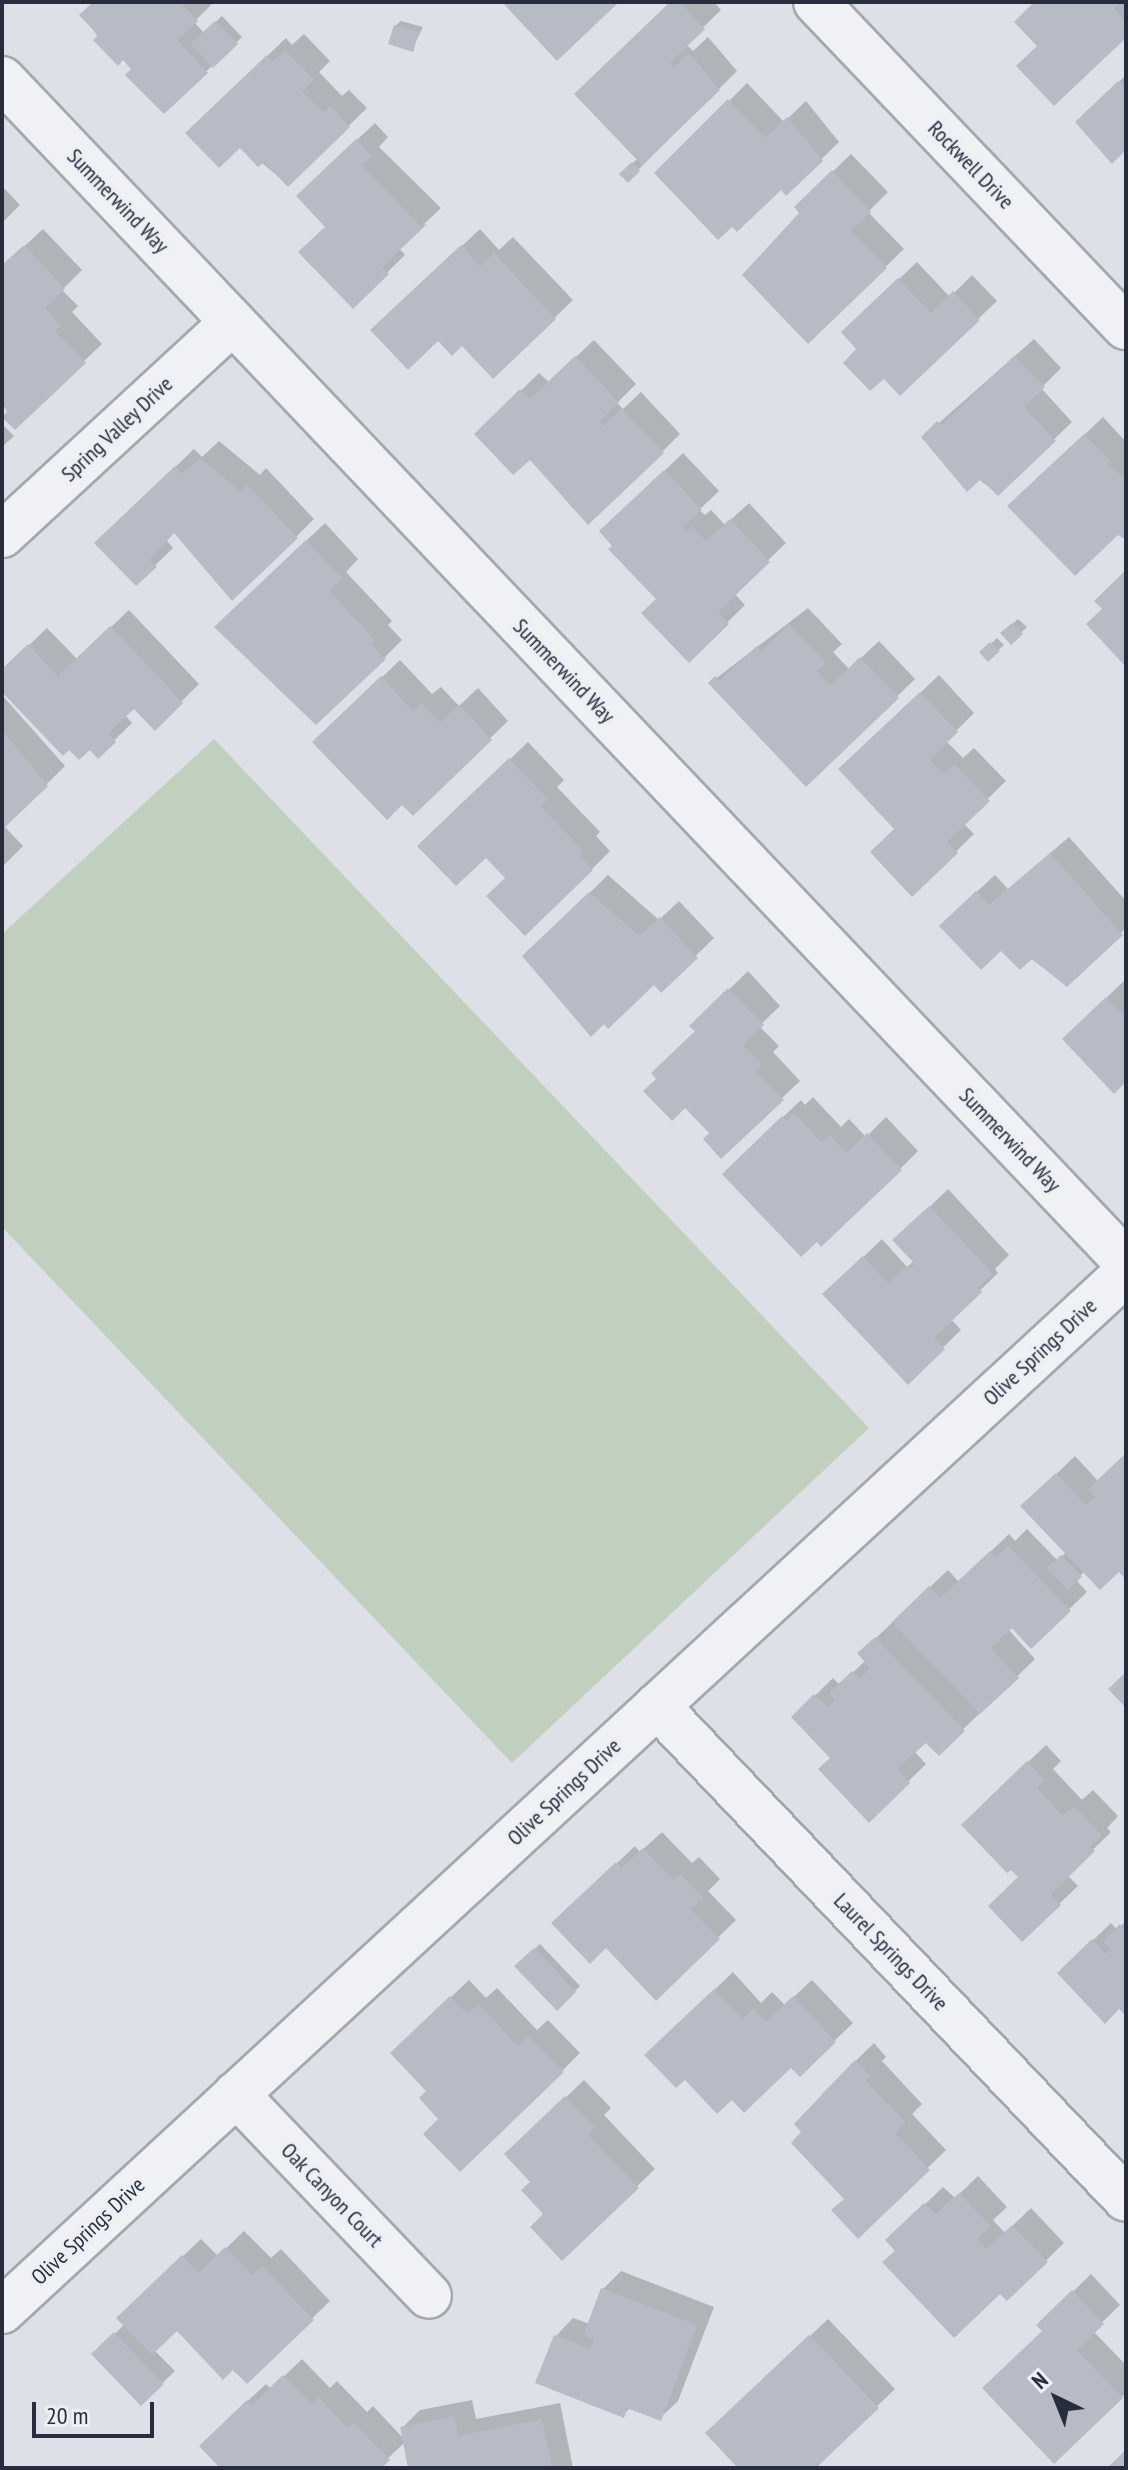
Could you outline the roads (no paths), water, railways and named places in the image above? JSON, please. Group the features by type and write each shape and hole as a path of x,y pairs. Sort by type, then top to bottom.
{"street":[{"name":"Rockwell Drive","path":"816,2 1124,321"},
{"name":"Summerwind Way","path":"2,79 1126,1262"},
{"name":"Spring Valley Drive","path":"2,535 233,322"},
{"name":"Olive Springs Drive","path":"2,2311 1126,1273"},
{"name":"Laurel Springs Drive","path":"657,1706 1126,2199"},
{"name":"Oak Canyon Court","path":"236,2094 429,2296"}]}
